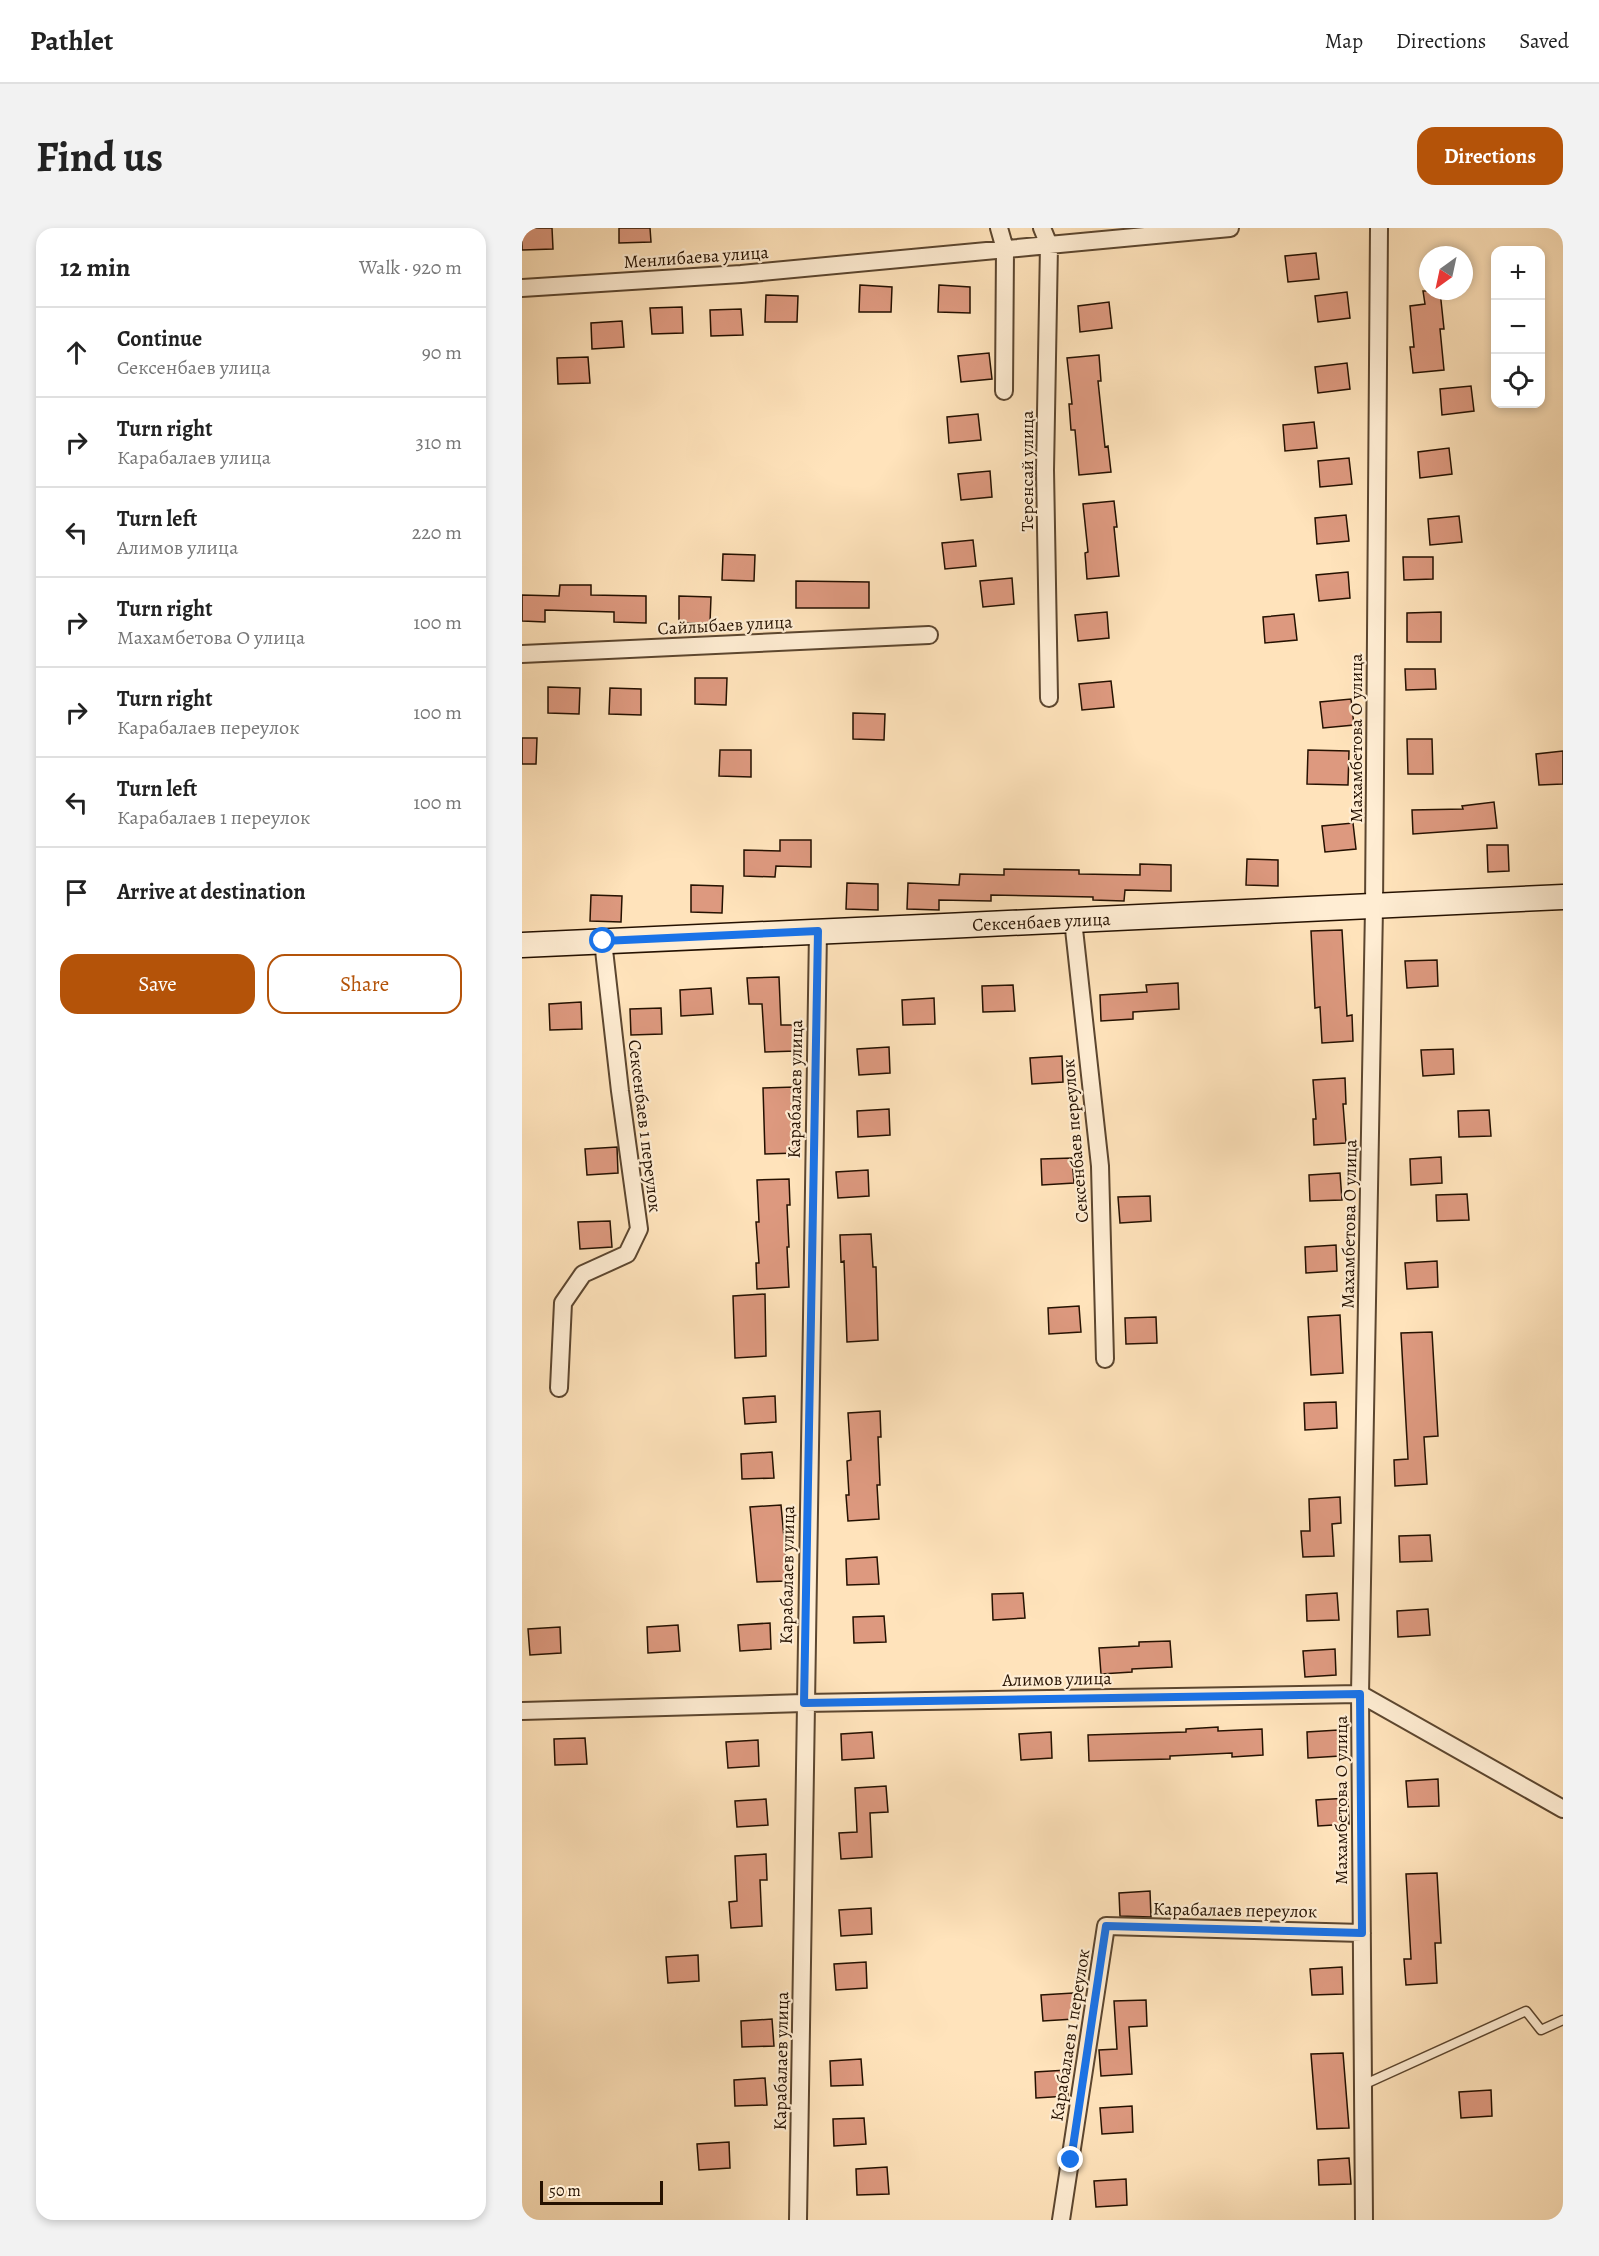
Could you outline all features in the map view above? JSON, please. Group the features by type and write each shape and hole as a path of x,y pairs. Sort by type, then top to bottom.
{"street":[{"name":"Теренсай улица","path":"999,228 1005,249 1004,391"},
{"path":"1042,228 1049,245"},
{"name":"Менлибаева улица","path":"522,288 741,274 1230,228"},
{"name":"Махамбетова О улица","path":"1364,2220 1360,1694 1374,908 1379,228"},
{"name":"Теренсай улица","path":"1049,245 1045,470 1049,698"},
{"name":"Сайлыбаев улица","path":"522,654 929,634"},
{"name":"Сексенбаев улица","path":"522,945 1374,908 1563,897"},
{"name":"Сексенбаев переулок","path":"1073,920 1100,1166 1105,1359"},
{"name":"Карабалаев улица","path":"798,2220 804,1703 818,931"},
{"name":"Сексенбаев 1 переулок","path":"560,1388 563,1303 583,1274 627,1254 639,1229 603,941"},
{"path":"1360,1694 1563,1809"},
{"name":"Алимов улица","path":"522,1712 804,1703 1360,1694"},
{"name":"Карабалаев переулок","path":"1106,1926 1362,1933"},
{"name":"Карабалаев 1 переулок","path":"1061,2220 1106,1926"}],"lane":[{"path":"1363,2085 1526,2011 1541,2030 1563,2020"}],"building":[{"path":"522,228 552,228 553,249 522,250"},
{"path":"619,228 650,228 651,242 619,243"},
{"path":"1316,253 1319,279 1288,282 1285,256"},
{"path":"860,285 892,287 891,312 859,312"},
{"path":"939,285 970,287 970,313 938,312"},
{"path":"1347,292 1350,318 1318,322 1315,296"},
{"path":"766,295 798,296 797,322 765,322"},
{"path":"1424,300 1441,300 1444,329 1440,329 1444,370 1413,373 1410,347 1414,347 1410,306 1425,304"},
{"path":"1109,302 1112,328 1080,332 1078,306"},
{"path":"682,307 683,333 652,334 650,308"},
{"path":"741,309 743,335 711,336 710,310"},
{"path":"622,321 624,347 592,349 591,323"},
{"path":"989,353 992,379 961,382 958,356"},
{"path":"1099,355 1101,381 1098,381 1105,447 1108,446 1111,472 1079,475 1075,430 1071,430 1069,404 1072,404 1067,358"},
{"path":"588,357 590,383 558,384 557,358"},
{"path":"1347,363 1350,389 1318,393 1315,367"},
{"path":"1471,386 1474,411 1442,415 1440,389"},
{"path":"978,414 981,440 949,443 947,417"},
{"path":"1314,422 1317,448 1285,451 1283,425"},
{"path":"1449,448 1452,474 1420,478 1418,452"},
{"path":"1349,458 1352,484 1320,487 1318,461"},
{"path":"990,471 992,497 961,500 958,474"},
{"path":"1114,501 1119,576 1087,579 1085,553 1088,552 1083,504"},
{"path":"1346,515 1349,541 1317,544 1315,518"},
{"path":"1459,516 1462,542 1430,545 1428,519"},
{"path":"973,540 976,566 945,569 942,543"},
{"path":"723,554 755,555 754,581 722,580"},
{"path":"1403,557 1433,557 1433,579 1404,580"},
{"path":"1348,572 1350,598 1319,601 1316,575"},
{"path":"1012,578 1014,604 983,607 980,581"},
{"path":"796,581 869,582 869,608 796,608"},
{"path":"560,585 591,585 591,595 646,596 646,623 614,622 614,612 545,610 545,622 522,621 522,595 559,596"},
{"path":"679,596 711,597 710,623 679,623"},
{"path":"1107,612 1109,638 1078,641 1075,615"},
{"path":"1441,612 1441,642 1407,642 1407,613"},
{"path":"1294,614 1297,640 1265,643 1263,617"},
{"path":"1405,669 1435,669 1436,689 1406,690"},
{"path":"695,678 727,678 726,705 695,704"},
{"path":"1111,681 1114,707 1082,710 1079,684"},
{"path":"548,687 580,688 579,714 548,713"},
{"path":"610,688 641,689 641,715 609,714"},
{"path":"1351,699 1354,725 1323,728 1320,702"},
{"path":"853,713 885,714 884,740 853,739"},
{"path":"522,738 537,738 536,764 522,764"},
{"path":"1407,739 1432,739 1433,774 1408,774"},
{"path":"720,750 751,750 751,777 719,776"},
{"path":"1308,750 1349,751 1348,785 1307,784"},
{"path":"1563,751 1563,784 1539,785 1536,754"},
{"path":"1494,802 1497,828 1413,834 1412,810 1463,809 1462,806"},
{"path":"1353,823 1356,849 1325,852 1322,826"},
{"path":"780,840 811,840 811,867 776,866 775,877 744,876 744,850 780,851"},
{"path":"1487,845 1508,845 1509,871 1488,872"},
{"path":"1247,859 1278,860 1278,886 1246,885"},
{"path":"1140,864 1171,865 1171,891 1125,890 1124,901 1093,900 1093,897 991,895 991,901 939,900 939,910 907,909 908,883 959,885 960,874 1004,875 1004,869 1079,870 1079,874 1140,875"},
{"path":"847,883 878,884 878,910 846,909"},
{"path":"691,885 723,886 722,913 691,912"},
{"path":"591,895 622,896 621,922 590,921"},
{"path":"1342,930 1347,1016 1352,1015 1353,1041 1322,1043 1320,1007 1315,1008 1311,931"},
{"path":"1437,960 1438,986 1407,988 1405,961"},
{"path":"779,977 781,1025 795,1025 796,1051 765,1052 762,1004 749,1004 747,978"},
{"path":"1178,983 1179,1009 1133,1012 1133,1019 1101,1021 1100,995 1147,992 1146,985"},
{"path":"1013,985 1015,1011 983,1012 982,986"},
{"path":"711,988 713,1014 681,1016 680,990"},
{"path":"934,998 935,1024 903,1025 902,1000"},
{"path":"581,1002 582,1029 550,1030 549,1004"},
{"path":"661,1008 662,1034 631,1035 630,1009"},
{"path":"889,1047 890,1073 859,1075 857,1049"},
{"path":"1453,1049 1454,1074 1423,1076 1421,1050"},
{"path":"1062,1056 1063,1082 1032,1084 1030,1058"},
{"path":"1345,1078 1346,1104 1343,1104 1346,1143 1314,1145 1313,1119 1316,1119 1313,1080"},
{"path":"795,1087 796,1153 765,1154 763,1088"},
{"path":"889,1109 890,1135 858,1137 857,1111"},
{"path":"1489,1110 1491,1136 1459,1137 1458,1111"},
{"path":"617,1147 618,1173 587,1175 585,1149"},
{"path":"1441,1157 1442,1183 1411,1185 1410,1159"},
{"path":"1072,1158 1074,1183 1042,1185 1041,1159"},
{"path":"868,1170 869,1196 838,1198 836,1172"},
{"path":"1340,1173 1342,1200 1310,1201 1309,1175"},
{"path":"789,1179 790,1205 787,1205 789,1247 787,1247 789,1287 757,1289 756,1263 759,1263 756,1222 759,1222 757,1180"},
{"path":"1467,1194 1469,1220 1437,1221 1436,1195"},
{"path":"1150,1196 1151,1221 1120,1223 1118,1197"},
{"path":"610,1221 612,1247 580,1249 578,1222"},
{"path":"871,1234 873,1267 876,1267 878,1340 847,1342 844,1261 841,1262 840,1235"},
{"path":"1336,1245 1337,1271 1306,1273 1305,1247"},
{"path":"1437,1261 1438,1287 1407,1289 1405,1263"},
{"path":"765,1294 766,1356 735,1358 733,1296"},
{"path":"1079,1306 1081,1332 1049,1334 1048,1308"},
{"path":"1340,1315 1343,1373 1311,1375 1308,1317"},
{"path":"1156,1317 1157,1343 1126,1344 1125,1318"},
{"path":"1432,1332 1438,1436 1424,1437 1427,1484 1395,1486 1394,1460 1408,1459 1401,1333"},
{"path":"775,1396 776,1422 745,1424 743,1398"},
{"path":"1336,1402 1337,1428 1305,1430 1304,1403"},
{"path":"880,1411 881,1437 878,1437 880,1485 877,1485 879,1519 848,1521 847,1461 851,1460 848,1413"},
{"path":"772,1452 774,1478 742,1479 741,1454"},
{"path":"1340,1497 1341,1523 1332,1524 1334,1556 1303,1557 1301,1531 1310,1531 1309,1499"},
{"path":"781,1505 788,1581 757,1582 750,1507"},
{"path":"1430,1535 1432,1561 1400,1562 1399,1536"},
{"path":"877,1557 879,1584 847,1585 846,1559"},
{"path":"1023,1593 1025,1618 993,1620 992,1594"},
{"path":"1337,1593 1339,1620 1307,1621 1306,1595"},
{"path":"1428,1609 1430,1635 1398,1637 1397,1611"},
{"path":"884,1616 886,1642 854,1643 853,1617"},
{"path":"770,1623 771,1649 740,1651 738,1625"},
{"path":"678,1625 680,1651 648,1653 647,1627"},
{"path":"560,1627 561,1653 530,1655 528,1629"},
{"path":"1170,1641 1172,1667 1132,1669 1132,1672 1101,1674 1099,1648 1139,1646 1139,1642"},
{"path":"1335,1649 1336,1675 1305,1677 1303,1651"},
{"path":"1218,1727 1218,1731 1262,1729 1263,1755 1232,1757 1232,1753 1170,1756 1170,1759 1089,1761 1088,1735 1186,1732 1186,1729"},
{"path":"1338,1730 1340,1756 1308,1758 1307,1732"},
{"path":"872,1732 874,1758 842,1760 841,1734"},
{"path":"1051,1732 1052,1758 1021,1760 1019,1734"},
{"path":"585,1738 587,1764 555,1765 554,1739"},
{"path":"758,1740 759,1766 728,1768 726,1742"},
{"path":"1438,1779 1439,1806 1408,1807 1406,1781"},
{"path":"886,1786 888,1812 870,1813 872,1857 841,1859 839,1833 857,1832 855,1788"},
{"path":"1348,1798 1349,1824 1318,1826 1316,1800"},
{"path":"766,1799 768,1825 737,1827 735,1801"},
{"path":"766,1854 767,1880 760,1880 762,1926 731,1928 729,1902 737,1901 735,1856"},
{"path":"1437,1873 1441,1943 1435,1943 1437,1983 1406,1985 1404,1959 1411,1959 1406,1874"},
{"path":"1150,1891 1151,1917 1120,1916 1119,1893"},
{"path":"871,1908 872,1934 841,1936 839,1910"},
{"path":"698,1955 699,1981 668,1983 666,1957"},
{"path":"866,1962 867,1988 836,1990 834,1964"},
{"path":"1342,1967 1343,1994 1312,1995 1310,1969"},
{"path":"1073,1993 1074,2019 1043,2021 1041,1995"},
{"path":"1146,2000 1147,2026 1129,2027 1132,2074 1101,2076 1099,2050 1117,2049 1114,2001"},
{"path":"772,2019 774,2046 742,2047 741,2021"},
{"path":"1343,2053 1349,2128 1317,2129 1311,2054"},
{"path":"861,2059 863,2085 831,2086 830,2061"},
{"path":"1067,2070 1068,2096 1036,2098 1035,2072"},
{"path":"765,2078 767,2105 735,2106 734,2080"},
{"path":"1491,2090 1492,2116 1461,2118 1459,2092"},
{"path":"1132,2106 1133,2132 1102,2134 1100,2108"},
{"path":"864,2118 866,2144 834,2146 833,2119"},
{"path":"729,2142 730,2168 699,2170 697,2144"},
{"path":"1349,2158 1351,2184 1319,2185 1318,2160"},
{"path":"887,2167 889,2194 857,2195 856,2169"},
{"path":"1126,2179 1127,2205 1096,2207 1094,2181"}],"route":[{"path":"603,941 818,931 804,1703 1360,1694 1362,1933 1106,1926 1071,2160"}]}
